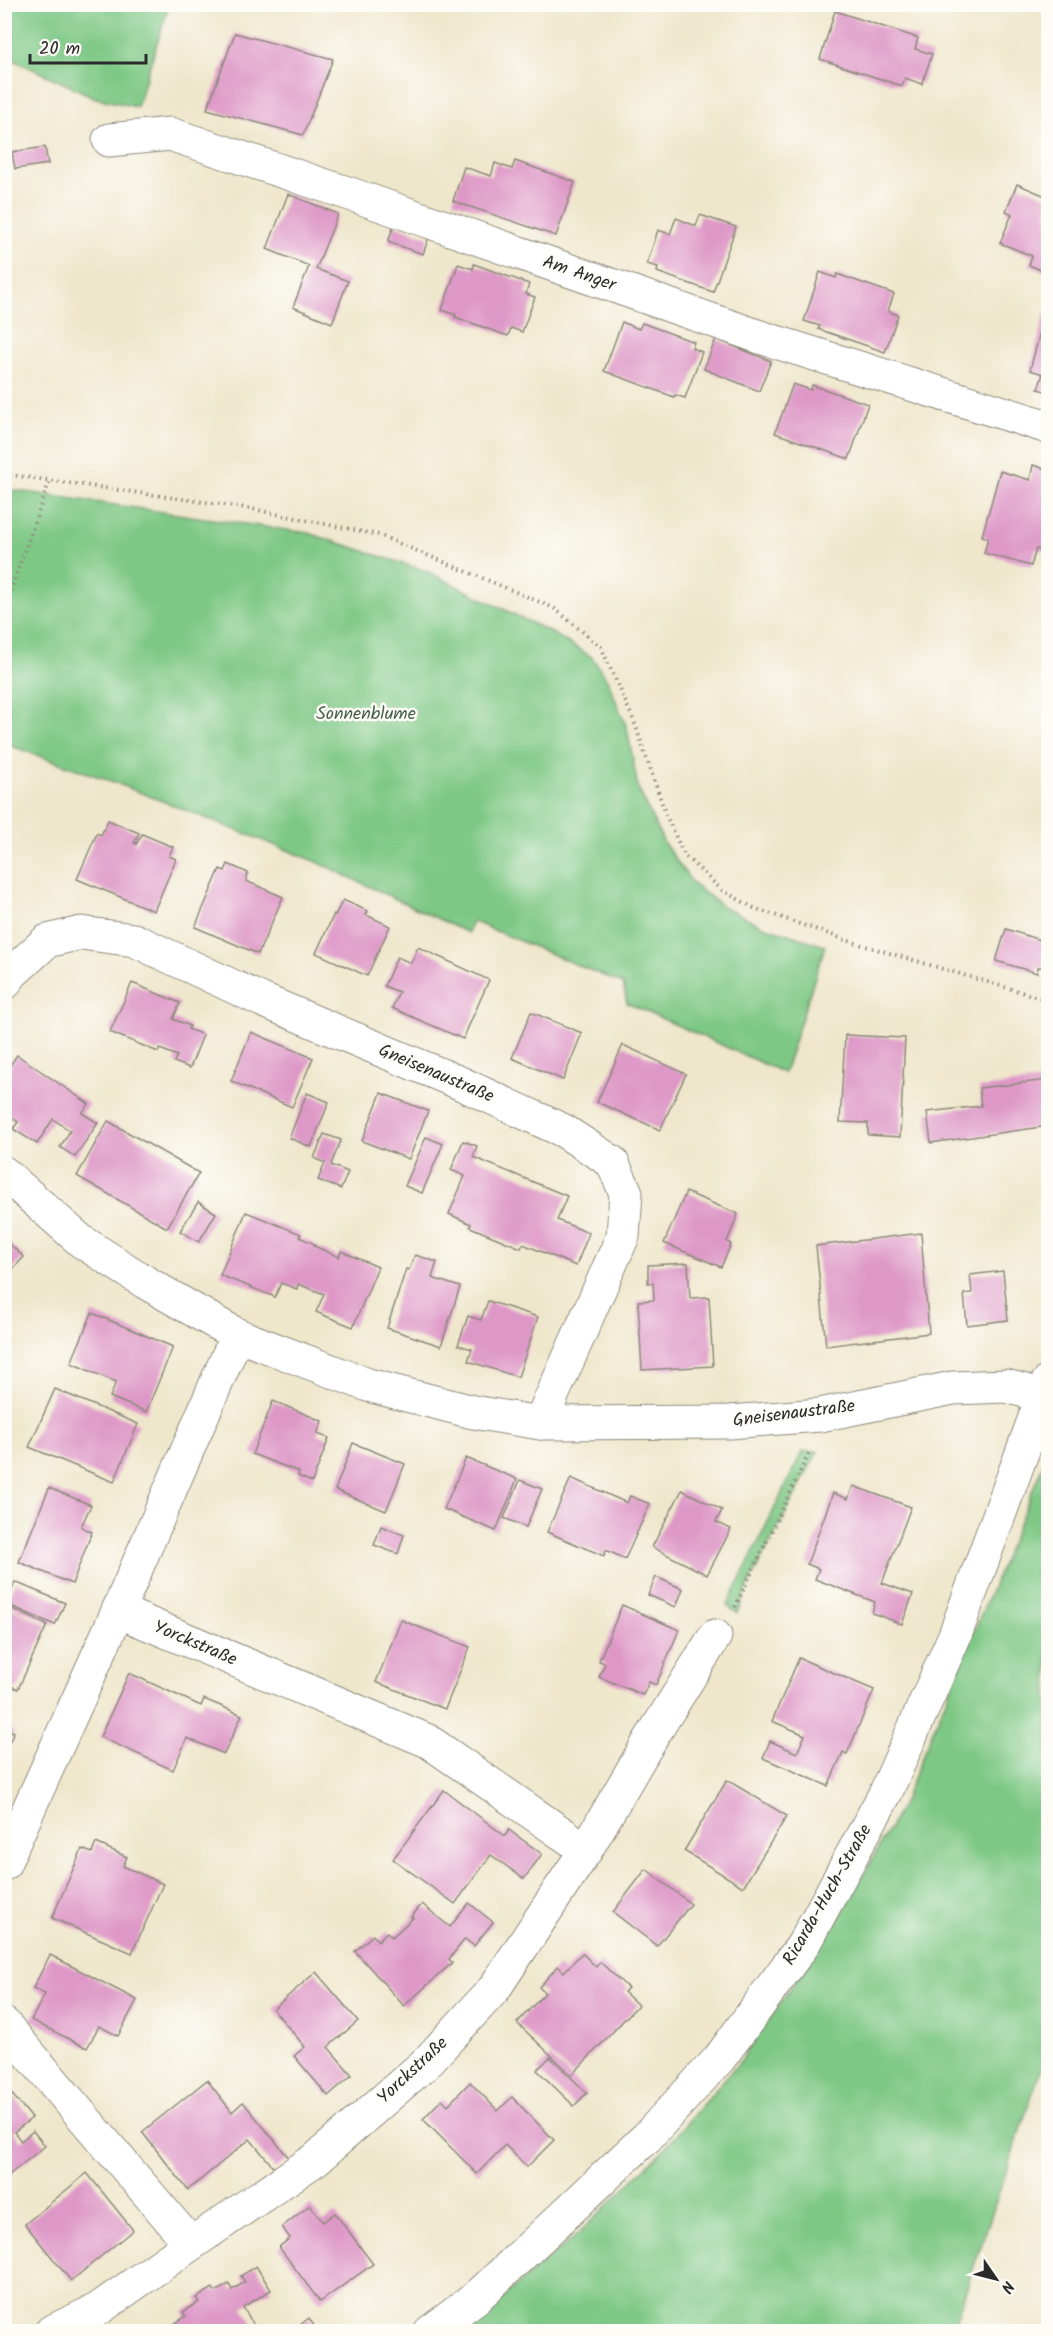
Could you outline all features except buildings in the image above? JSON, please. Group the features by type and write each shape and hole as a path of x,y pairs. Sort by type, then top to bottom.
{"street":[{"name":"Am Anger","path":"109,140 170,134 356,196 760,337 1048,427"},
{"name":"Gneisenaustraße","path":"4,984 12,973 47,941 81,933 134,940 262,1000 460,1083 564,1131 612,1162 626,1193 623,1236 540,1423"},
{"name":"Gneisenaustraße","path":"4,1173 81,1241 145,1282 237,1335 368,1385 473,1412 540,1423 730,1422 820,1415 953,1388 1006,1386 1046,1389"},
{"path":"4,1864 118,1611 237,1335"},
{"name":"Ricarda-Huch-Straße","path":"430,2331 477,2297 647,2137 719,2059 803,1945 886,1792 955,1635 1046,1389"},
{"name":"Yorckstraße","path":"118,1611 428,1742 586,1850"},
{"name":"Yorckstraße","path":"51,2331 97,2310 316,2159 426,2062 495,1989 586,1850 650,1740 715,1636"},
{"path":"4,2024 190,2244"}],"path":[{"path":"4,474 248,508 379,536 554,608 602,647 634,721 666,815 684,855 722,890 754,908 828,933 1048,1000"},
{"path":"4,608 50,480"},
{"path":"715,1636 732,1612 810,1450"}],"green space":[{"path":"5,4 169,5 137,107 96,98 5,56"},
{"name":"Sonnenblume","path":"5,489 308,533 426,571 550,632 592,657 608,681 627,728 638,788 664,843 693,884 722,906 763,926 825,946 784,1073 627,1003 623,984 472,921 468,933 315,861 111,781 5,744"},
{"path":"818,1451 751,1580 737,1613 727,1606 802,1452"},
{"path":"1048,1453 1048,2048 952,2331 460,2332 577,2235 664,2149 742,2059 844,1910 902,1805"}]}
